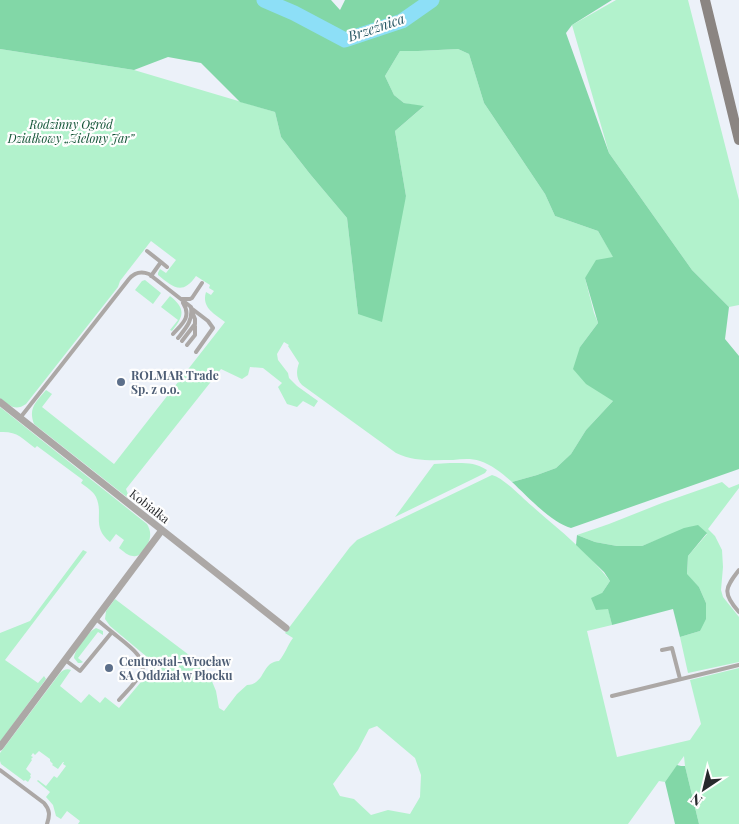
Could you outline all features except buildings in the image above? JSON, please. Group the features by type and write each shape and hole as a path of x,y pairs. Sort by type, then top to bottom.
{"main road":[{"path":"705,0 739,140"}],"street":[{"name":"Kobiałka","path":"0,402 286,628"},
{"path":"0,747 162,530"}],"lane":[{"path":"147,251 167,268"},
{"path":"151,276 161,262"},
{"path":"20,418 132,276 139,272 151,276 181,299 191,310 211,324 212,331 196,352"},
{"path":"181,299 192,298 202,283"},
{"path":"173,334 184,322 187,315 186,307 181,299"},
{"path":"187,345 195,335 195,320 191,310"},
{"path":"178,338 190,322 191,310"},
{"path":"182,342 195,326"},
{"path":"739,570 726,589 730,600 739,612"},
{"path":"96,619 142,660 143,669 119,700"},
{"path":"65,660 80,671 112,632"},
{"path":"662,650 672,648 680,679"},
{"path":"612,696 739,665"},
{"path":"0,770 48,807 47,824"}],"green space":[{"path":"0,0 331,0 340,10 345,0 612,0 572,25 566,33 609,153 692,270 729,307 725,339 739,356 739,469 571,528 548,515 512,482 556,468 571,454 586,430 613,401 586,384 573,369 580,347 598,323 585,278 596,260 613,257 598,231 555,216 545,194 484,103 469,54 458,49 400,51 385,76 394,95 404,103 424,106 395,131 406,196 382,322 358,314 347,218 281,137 275,112 240,102 201,63 168,57 134,70 0,49"},
{"path":"616,0 688,0 739,200 739,305 729,307 692,270 609,153 572,25"},
{"name":"Rodzinny Ogród Działkowy „Zielony Jar”","path":"0,49 134,70 275,112 281,137 347,218 358,314 406,196 395,131 423,107 404,103 394,95 385,76 400,51 458,49 469,54 484,103 545,194 555,216 598,231 614,258 585,278 598,323 580,347 613,401 586,430 571,454 556,468 512,482 501,472 477,460 424,460 396,453 302,385 297,375 299,363 289,345 284,342 277,354 278,360 288,373 289,378 318,401 314,407 303,401 297,407 287,404 278,387 282,383 263,368 250,367 248,375 242,379 221,369 126,489 128,498 34,424 32,414 34,406 46,390 52,394 42,407 114,464 225,322 210,310 205,302 206,292 211,295 214,291 209,288 210,285 196,276 186,286 177,288 158,275 160,269 166,273 176,260 151,241 120,281 118,287 26,404 15,407 0,398"},
{"path":"145,280 161,293 153,304 135,290"},
{"path":"170,296 179,305 182,313 172,331 170,330 178,320 161,307"},
{"path":"0,407 147,524 150,538 138,556 129,555 119,548 124,540 116,534 110,542 104,536 99,526 99,509 96,497 81,483 83,480 37,446 35,448 15,434 0,432"},
{"path":"434,464 474,464 487,470 485,473 395,517"},
{"path":"492,475 502,480 583,551 610,581 602,593 612,625 587,631 617,757 690,740 701,724 690,680 739,668 739,824 699,824 684,756 665,782 659,781 628,824 78,824 80,821 67,811 61,819 56,816 53,805 46,797 50,792 37,781 46,786 54,776 57,778 66,766 63,764 64,762 58,769 52,765 50,759 39,751 35,755 33,753 31,756 33,757 32,760 26,769 31,774 28,782 1,764 0,753 62,671 71,670 60,686 81,703 89,694 100,703 105,697 119,708 149,672 150,664 147,657 110,626 105,619 106,611 115,599 189,655 211,679 216,691 219,708 224,711 237,694 247,685 257,681 269,665 279,661 293,638 285,633 357,540","holes":["377,726 415,758 421,775 420,797 410,814 388,810 371,815 354,799 340,796 333,784 358,750 369,729"]},
{"path":"722,482 729,488 739,484 739,488 708,529 715,536 722,550 721,590 723,597 739,617 739,662 688,673 680,637 700,631 706,603 699,587 687,575 688,556 707,534 662,538 642,546 617,546 595,542 577,535"},
{"path":"698,525 707,533 688,556 687,574 699,587 706,603 706,619 700,631 680,637 673,609 612,625 608,609 596,610 591,598 602,593 610,581 604,572 576,545 577,535 595,542 617,546 642,546 684,528"},
{"path":"83,550 87,552 5,660 38,683 44,676 46,679 0,742 0,633 30,621"},
{"path":"96,628 103,631 103,635 98,632 78,658 83,662 78,663 74,658 79,646"},
{"path":"677,765 685,766 699,824 675,824 665,782"}],"waterway":[{"name":"Brzeźnica","path":"264,0 294,13 345,40 402,21 432,0"}],"place":[{"name":"ROLMAR Trade Sp. z o.o.","path":"121,382"},
{"name":"Centrostal-Wrocław SA Oddział w Płocku","path":"109,668"}]}
